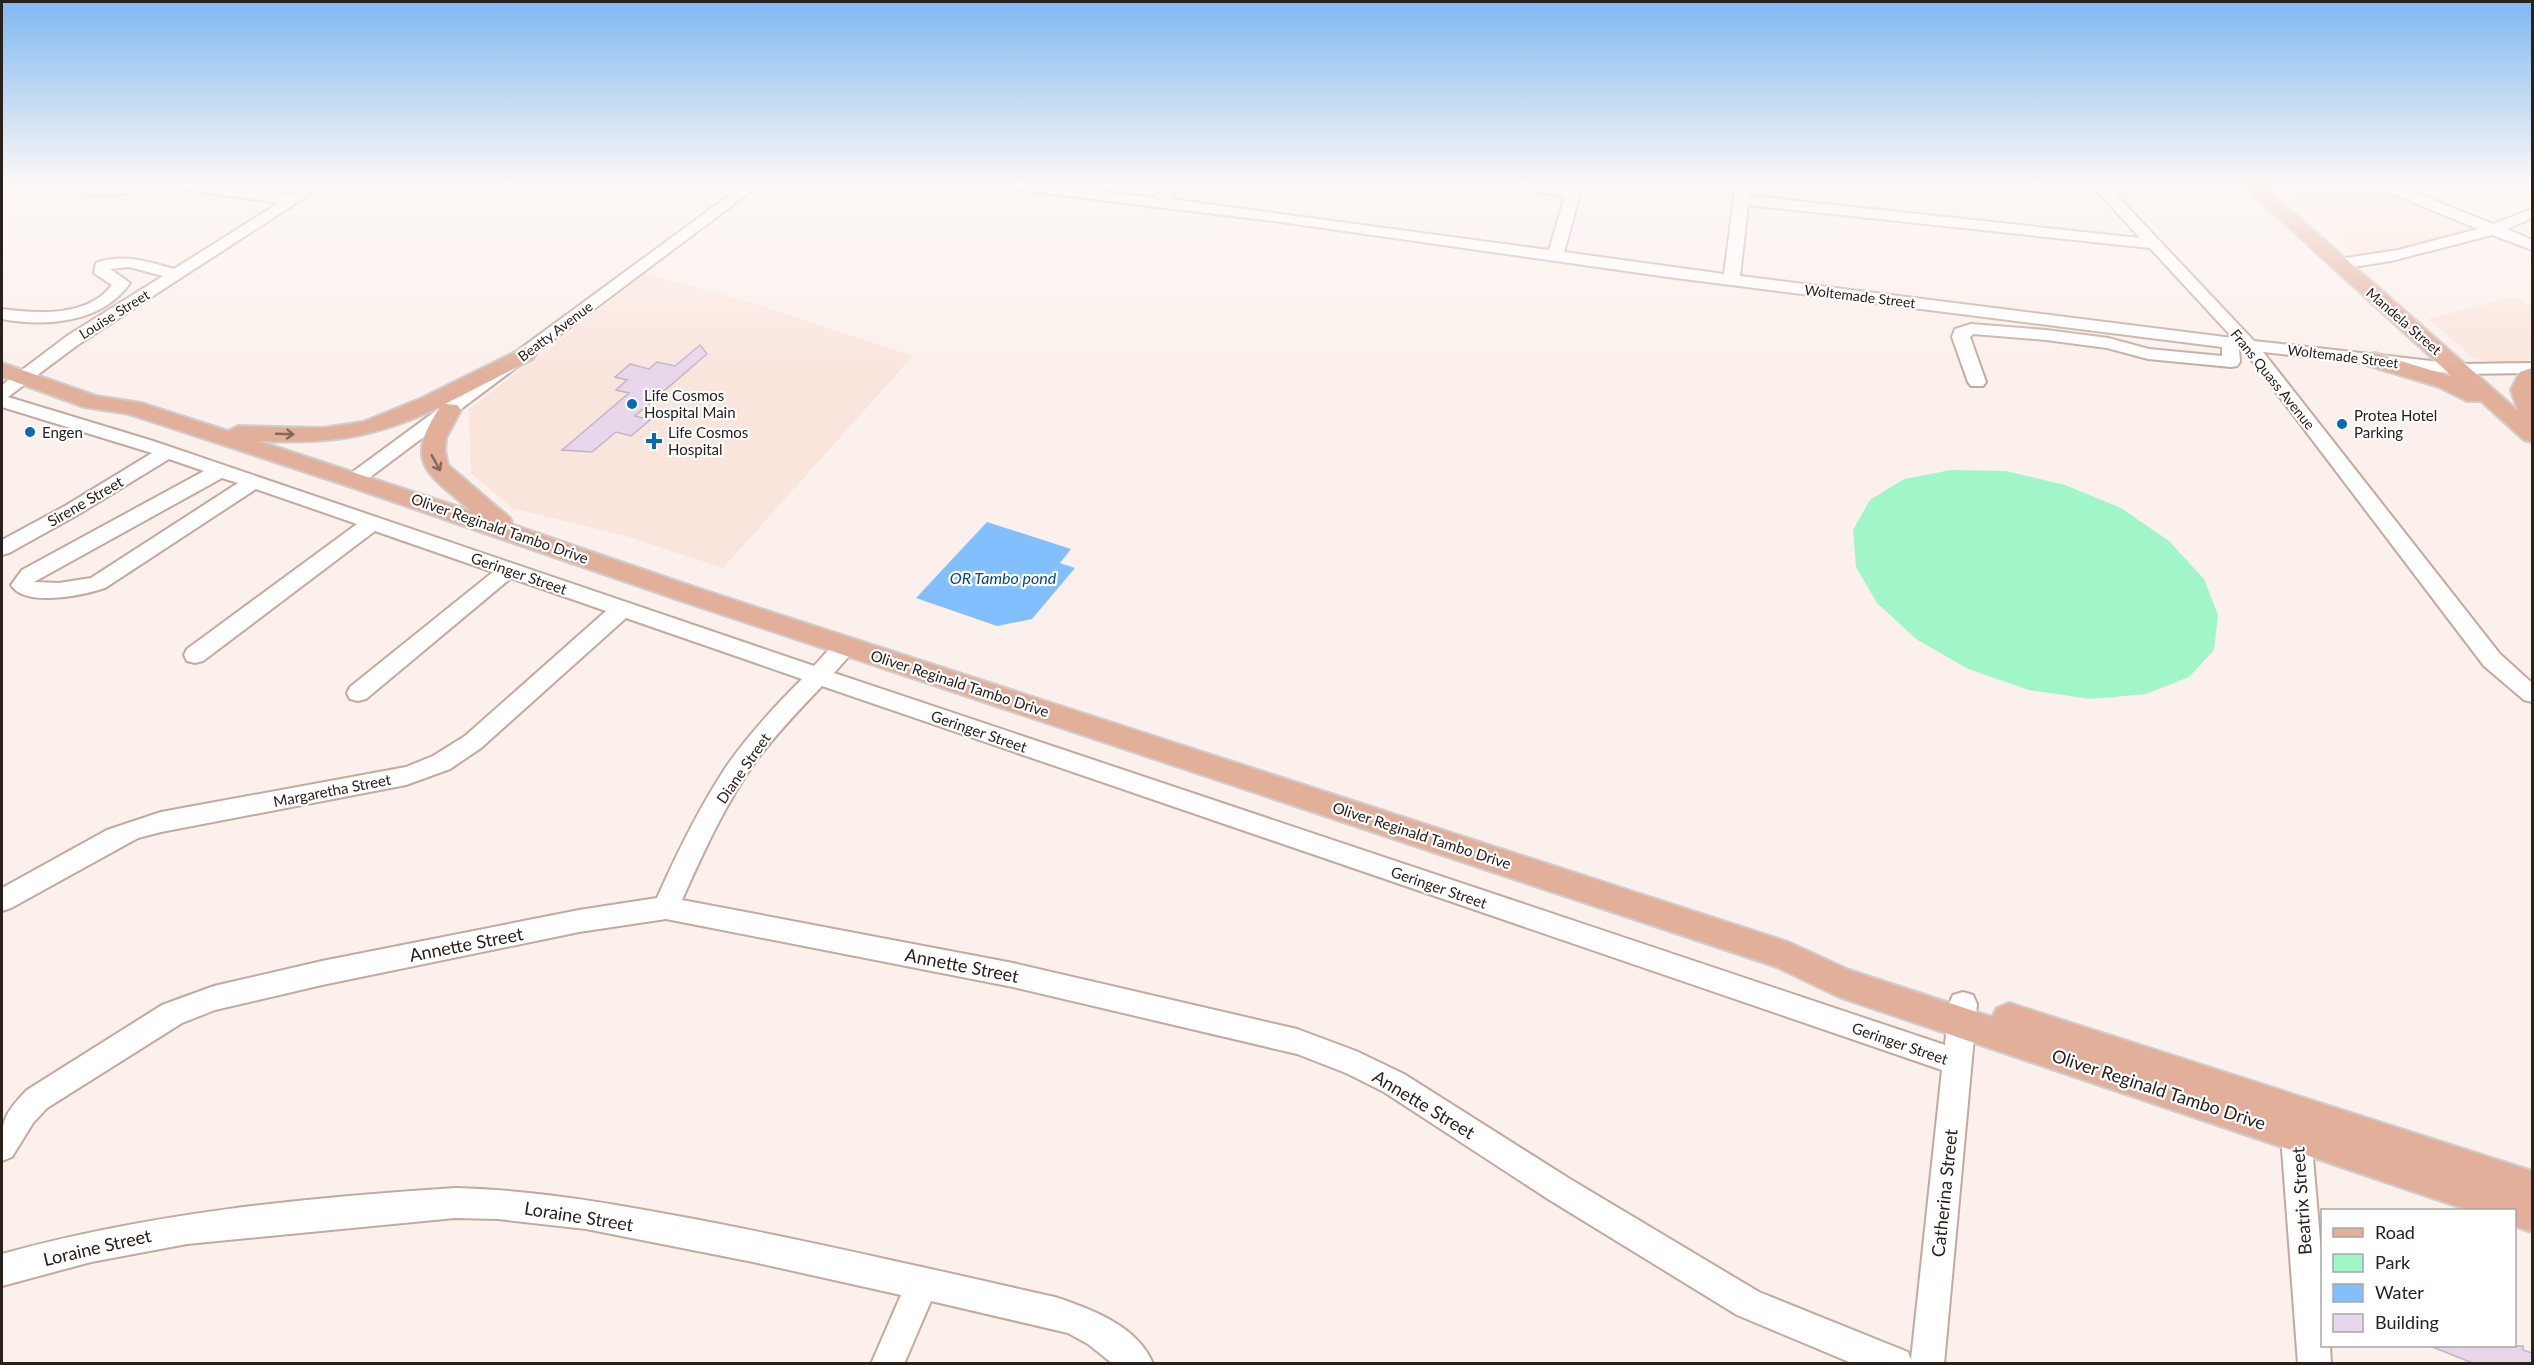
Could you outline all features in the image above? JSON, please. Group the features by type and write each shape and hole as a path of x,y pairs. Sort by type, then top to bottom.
{"main road":[{"name":"Mandela Street","path":"2327,247 2347,263"},
{"name":"Mandela Street","path":"2330,247 2529,423"},
{"path":"206,432 314,436 370,427 452,391 525,354"},
{"name":"Oliver Reginald Tambo Drive","path":"2,356 20,372 92,402 133,408 509,531 688,594 1788,956 1839,982 1962,1013 2295,1123 2532,1190"},
{"path":"2375,360 2447,381 2529,423"},
{"path":"2529,423 2522,390 2528,377 2532,375"},
{"path":"449,410 433,439 431,455 437,468 509,531"},
{"name":"Oliver Reginald Tambo Drive","path":"2295,1123 2532,1213"}],"street":[{"name":"Louise Street","path":"2,393 20,372 220,247"},
{"name":"Beatty Avenue","path":"354,480 669,247"},
{"name":"Woltemade Street","path":"1490,247 2375,360 2467,369 2532,368"},
{"path":"1555,256 1558,247"},
{"path":"1732,279 1736,247"},
{"name":"Frans Quass Avenue","path":"2155,247 2240,344 2501,670 2532,694"},
{"path":"2347,263 2435,247"},
{"path":"2,314 22,318 52,317 71,314 99,303 114,293 122,283 102,273 102,266 111,263 127,263 177,274"},
{"path":"1977,382 1961,337 1961,333 1971,329 2108,343 2148,354 2231,362 2240,344"},
{"name":"Geringer Street","path":"2,401 59,418 112,438 166,453 1956,1062"},
{"name":"Sirene Street","path":"2,548 72,510 166,453"},
{"path":"219,471 29,575 21,585 37,590 73,588 98,583 252,483"},
{"path":"195,655 372,523"},
{"path":"358,693 508,570"},
{"name":"Margaretha Street","path":"2,900 132,830 171,820 406,776 431,769 453,757 473,742 622,609"},
{"name":"Diane Street","path":"666,908 691,852 736,772 780,717 847,646"},
{"name":"Annette Street","path":"2,1146 23,1113 37,1100 172,1014 195,1004 334,971 579,921 666,908 1012,975 1287,1039 1333,1054 1394,1083 1578,1201 1748,1304 1896,1364"},
{"name":"Catherina Street","path":"1927,1364 1962,1013"},
{"name":"Beatrix Street","path":"2295,1123 2315,1364"},
{"name":"Loraine Street","path":"2,1270 91,1246 158,1233 310,1215 455,1203 538,1208 586,1214 753,1246 1055,1313 1085,1322 1104,1334 1137,1364"},
{"path":"887,1364 922,1285"}],"shaded area":[{"path":"2347,247 2413,247 2375,257 2354,253"},
{"name":"Life Cosmos Hospital","path":"645,274 750,302 913,356 723,568 626,536 512,508 471,473 469,409"},
{"path":"2515,297 2532,307 2532,360 2499,364 2473,357 2428,319"}],"green space":[{"path":"1951,470 2006,471 2065,485 2121,508 2169,541 2204,579 2218,615 2214,650 2189,677 2146,694 2091,699 2029,690 1968,669 1916,639 1877,603 1856,567 1853,530 1870,500 1904,479"}],"water":[{"name":"OR Tambo pond","path":"987,522 1071,549 1060,563 1075,568 1032,619 997,626 916,598"}],"building":[{"name":"Life Cosmos Hospital Main","path":"700,345 707,354 635,416 650,420 631,436 616,432 592,452 562,450 629,393 616,390 627,380 615,377 630,364 649,369 657,362 675,366"},
{"path":"2523,1346 2523,1350 2532,1353 2532,1364 2475,1364 2432,1347"}],"place":[{"name":"Life Cosmos Hospital Main","path":"632,404"},
{"name":"Protea Hotel Parking","path":"2342,424"},
{"name":"Engen","path":"30,432"},
{"name":"Life Cosmos Hospital","path":"654,441"}]}
